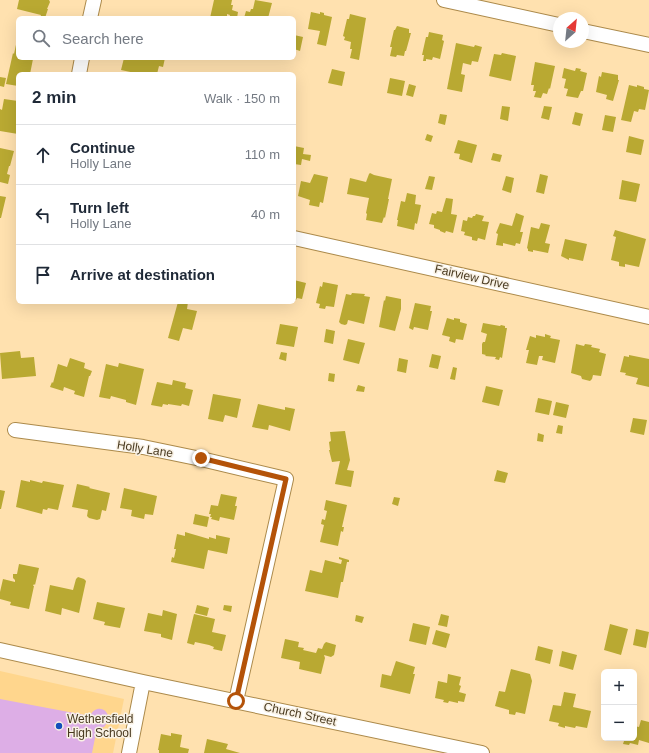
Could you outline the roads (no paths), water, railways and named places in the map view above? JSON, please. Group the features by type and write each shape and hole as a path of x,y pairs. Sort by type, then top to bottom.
{"street":[{"path":"90,16 94,0"},
{"path":"444,0 553,24"},
{"path":"589,32 649,45"},
{"path":"78,72 82,60"},
{"name":"Fairview Drive","path":"296,238 649,317"},
{"name":"Holly Lane","path":"15,430 143,447 201,458 286,479 236,701"},
{"name":"Church Street","path":"0,650 143,682 482,753"},
{"path":"129,753 143,682"}],"place":[{"name":"Wethersfield High School","path":"59,726"}]}
